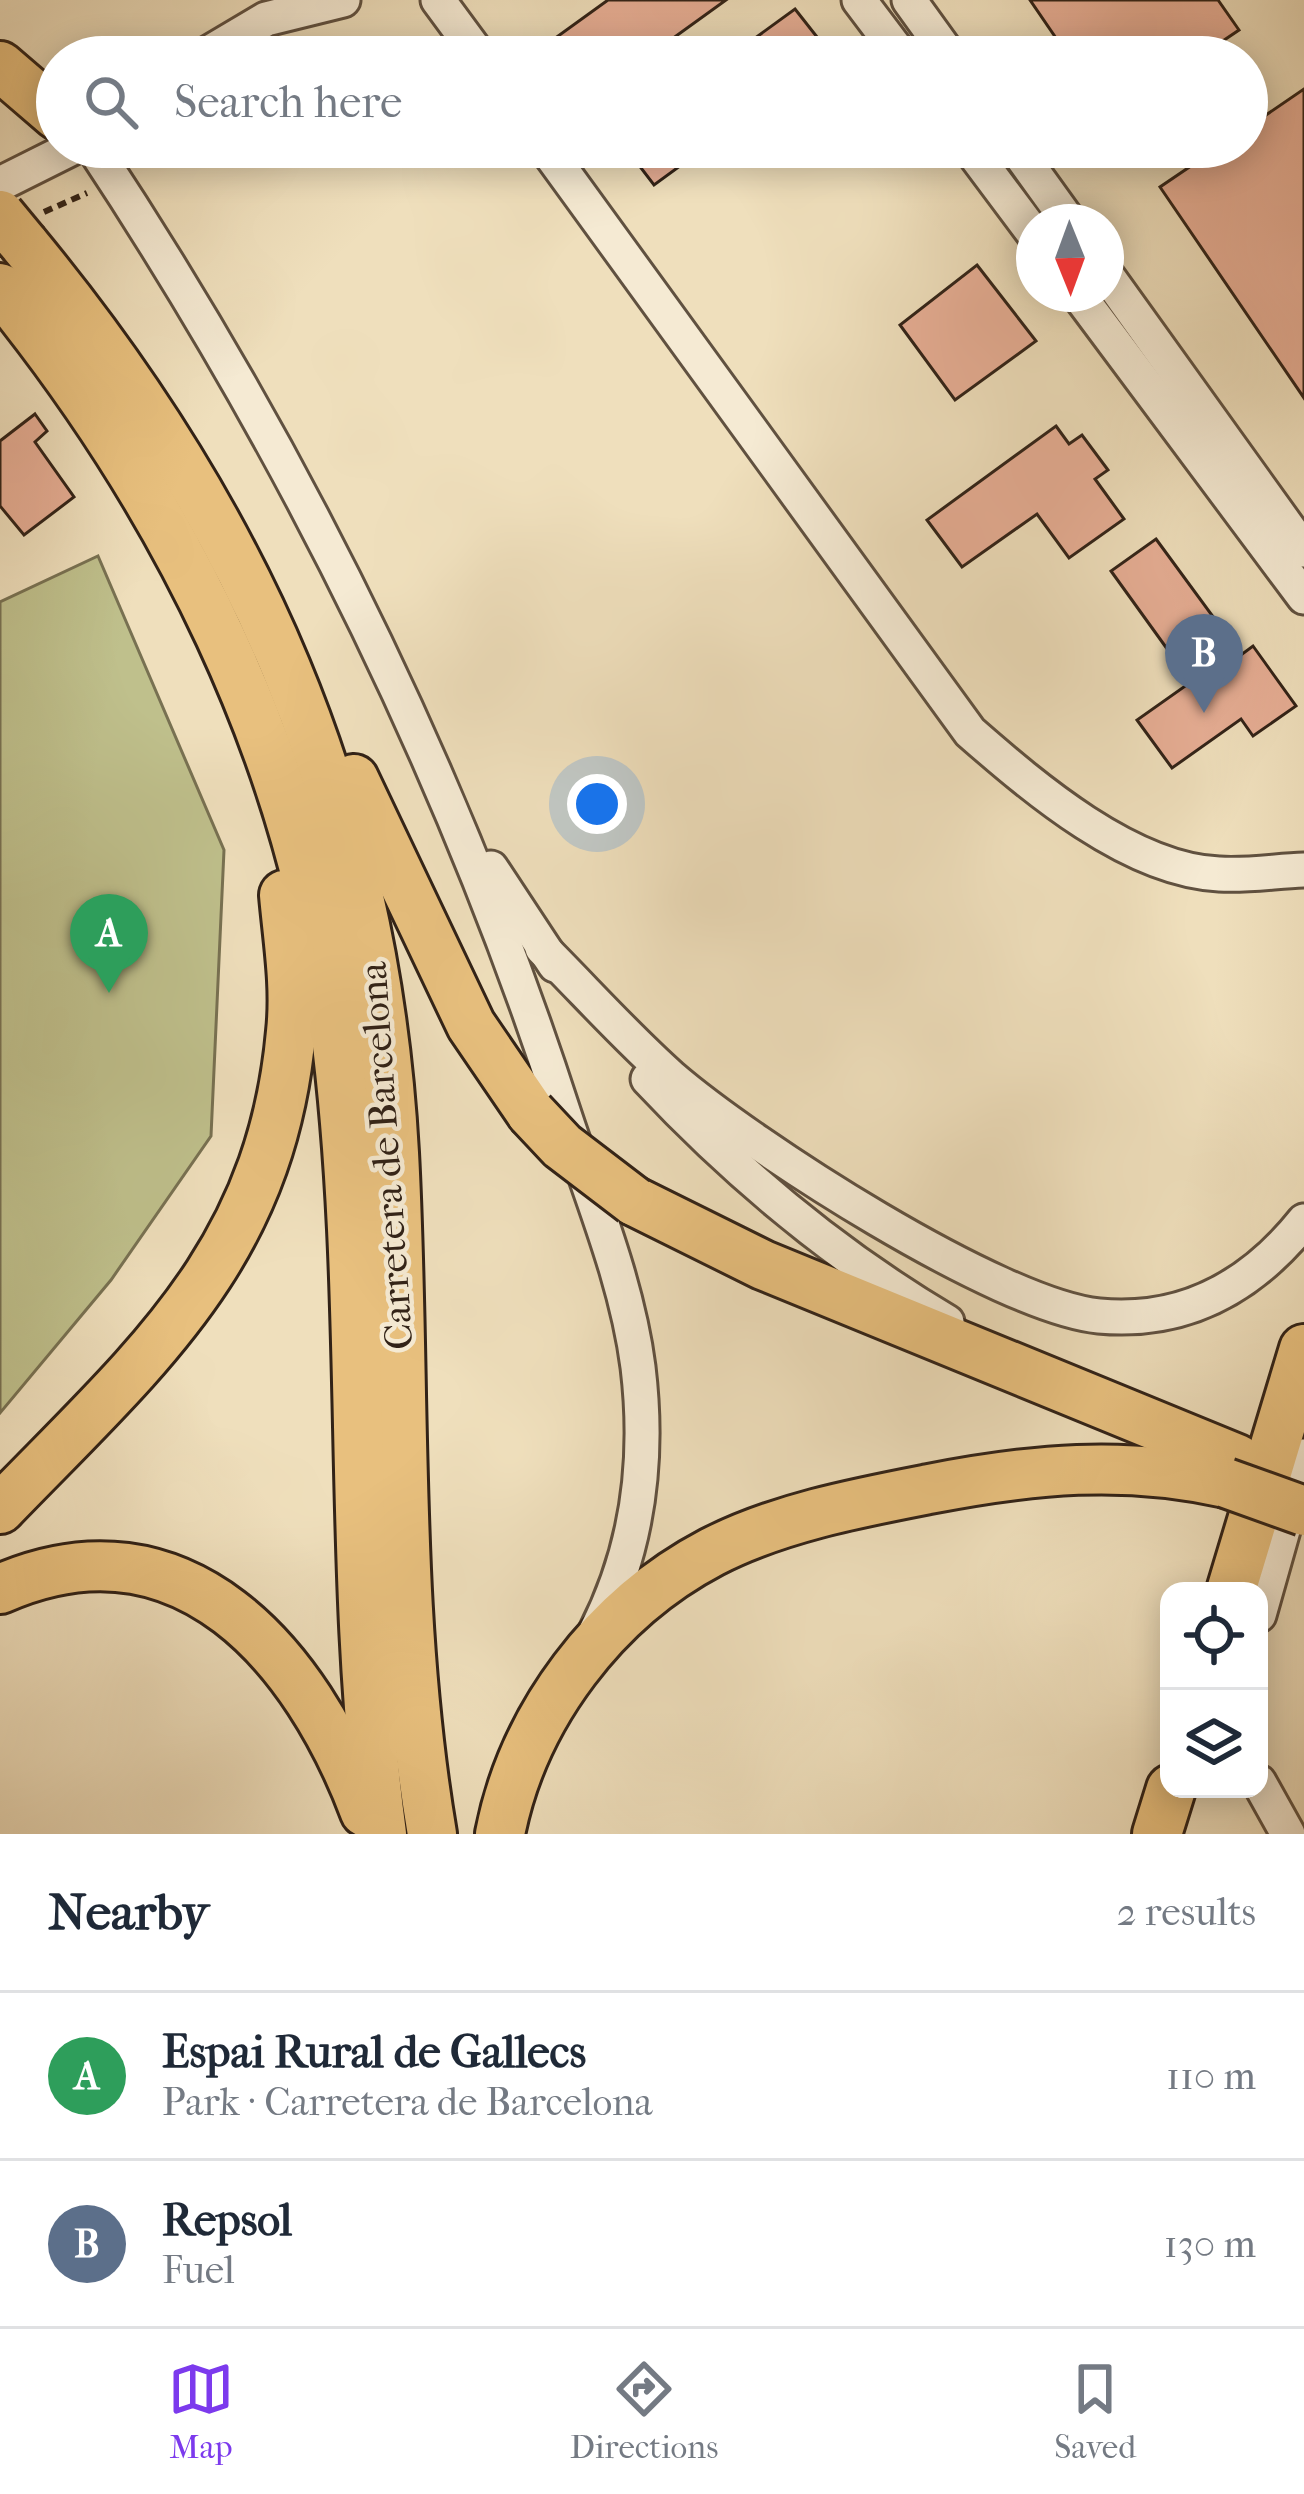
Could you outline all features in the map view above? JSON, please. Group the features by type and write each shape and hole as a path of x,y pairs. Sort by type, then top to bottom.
{"highway":[{"path":"0,66 36,98"},
{"name":"Carretera de Barcelona","path":"19,225 192,473 263,609 293,683 352,861 383,1031 393,1148 417,1720 432,1834"},
{"name":"Carretera de Barcelona","path":"0,288 119,446 188,567 282,788 317,926 336,1035 352,1250 378,1834"},
{"path":"293,683 349,769 471,1025 531,1113 562,1146 634,1201 763,1265 1046,1381 1304,1511"},
{"path":"0,1509 159,1345 207,1281 249,1208 282,1106 292,1028 282,788"},
{"path":"1234,1582 1304,1349"},
{"path":"500,1834 524,1756 574,1670 615,1624 678,1573 730,1544 794,1521 1033,1470 1231,1471 1304,1489"},
{"path":"0,1589 46,1574 126,1570 169,1580 240,1616 303,1688 378,1834"},
{"path":"1157,1834 1168,1798"}],"street":[{"path":"237,36 266,19 343,0"},
{"path":"439,0 465,36"},
{"path":"860,0 887,36"},
{"path":"909,0 935,36"},
{"path":"0,184 36,166"},
{"path":"107,168 281,454 382,651 533,1021 606,1245 637,1363 642,1442 633,1527 611,1598 574,1670"},
{"path":"560,168 970,732 1048,800 1157,859 1216,874 1304,870"},
{"path":"985,168 1016,210"},
{"path":"1030,168 1056,204"},
{"path":"1124,299 1304,550"},
{"path":"1091,312 1304,597"},
{"path":"427,757 542,948 632,1062 753,1183 875,1276 1046,1381"},
{"path":"542,948 673,1078 737,1125 851,1199 1024,1295 1099,1316 1175,1312 1208,1301 1249,1277 1304,1221"},
{"path":"1268,1583 1304,1456"},
{"path":"1268,1798 1288,1834"}],"path":[{"path":"19,225 115,180"}],"green space":[{"path":"98,556 224,850 211,1136 111,1280 0,1413 0,602"}],"building":[{"path":"608,0 726,0 676,36 558,36"},
{"path":"1030,0 1218,0 1239,30 1230,36 1055,36"},
{"path":"795,9 816,36 758,36"},
{"path":"1304,89 1304,398 1160,187 1188,168 1268,168 1268,114"},
{"path":"641,168 677,168 654,185"},
{"path":"977,265 1036,341 955,400 900,325"},
{"path":"35,414 47,431 35,442 74,497 24,535 0,506 0,441"},
{"path":"1056,426 1069,444 1082,435 1108,470 1095,479 1124,519 1069,558 1037,514 962,567 927,520"},
{"path":"1156,539 1241,655 1253,646 1296,706 1253,736 1241,719 1172,768 1137,720 1191,682 1111,571"}],"place":[{"name":"Repsol","path":"1204,713"},
{"name":"Espai Rural de Gallecs","path":"109,993"}]}
